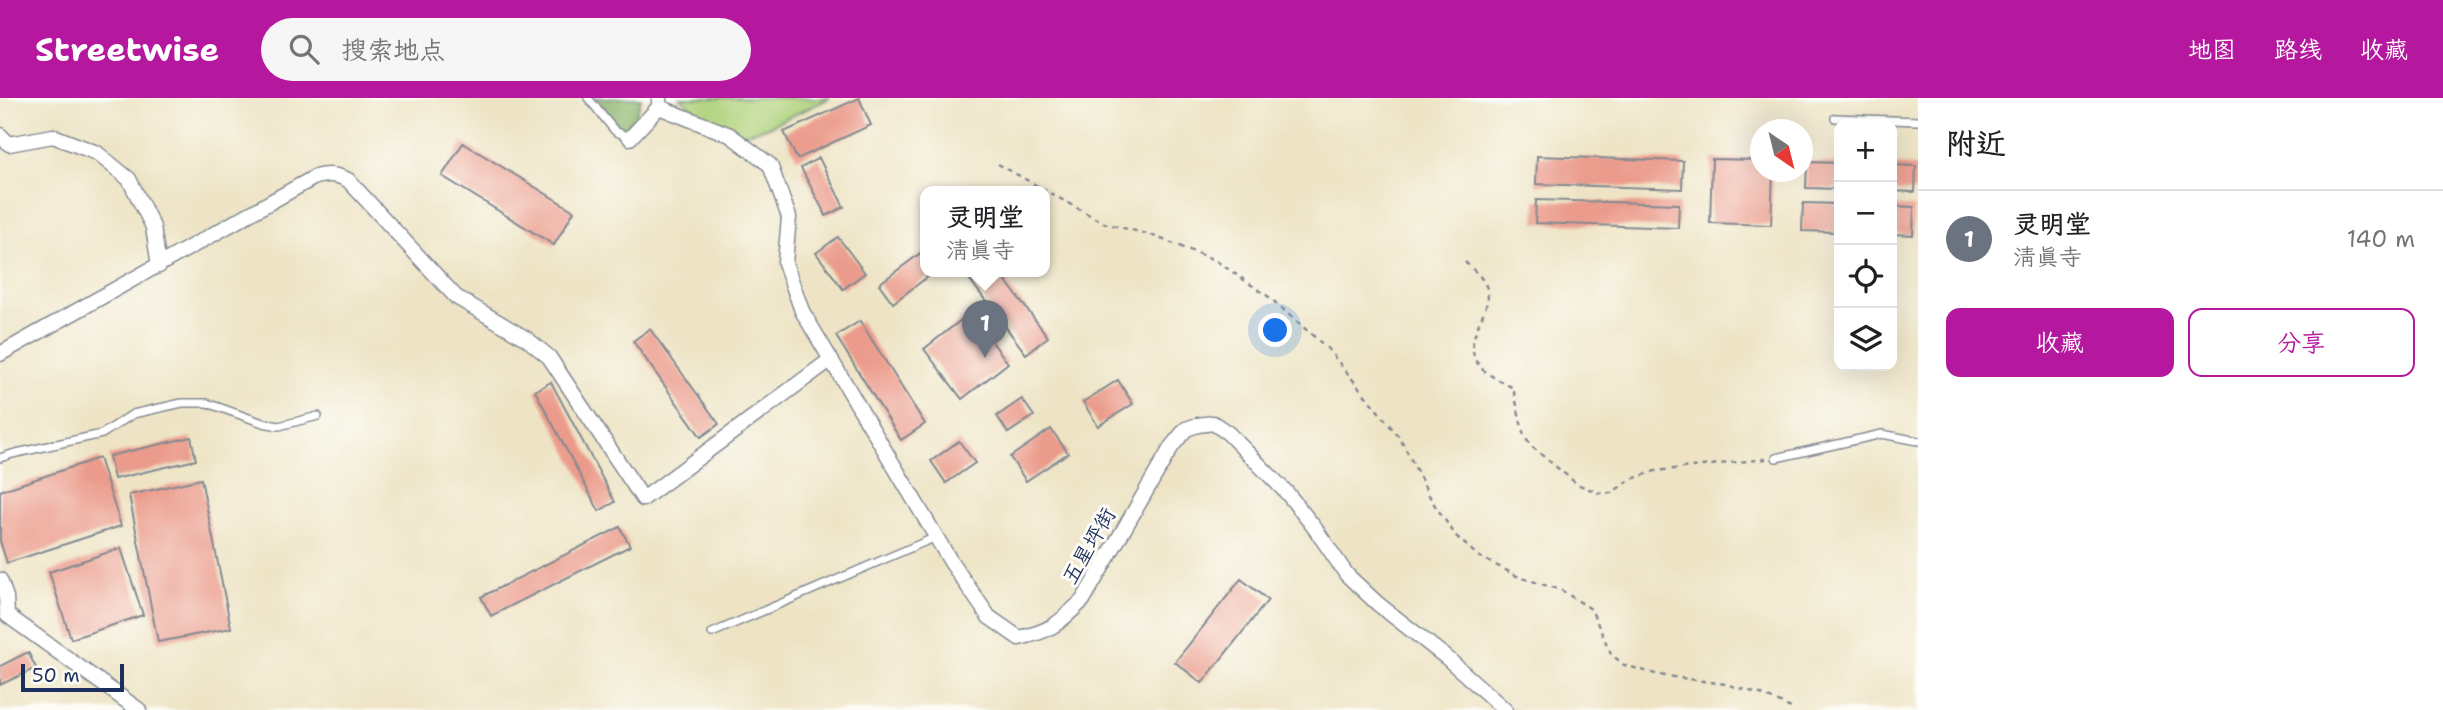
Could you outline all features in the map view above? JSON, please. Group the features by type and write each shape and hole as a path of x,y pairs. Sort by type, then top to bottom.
{"street":[{"path":"630,138 659,103"},
{"name":"五星坪街","path":"659,103 730,135 770,165 789,217 785,263 803,311 830,360 989,617 1019,638 1043,633 1063,620 1083,600 1172,446 1186,429 1213,423 1228,433 1287,494 1347,575 1505,710"},
{"path":"0,135 9,144 53,136 97,153 129,179 153,227 159,266"},
{"path":"0,354 314,177 326,174 348,180 456,297 527,339 549,357 643,499 830,360"},
{"path":"0,580 6,597 4,619 139,710"}],"lane":[{"path":"588,98 615,131 630,138"},
{"path":"1835,118 1918,121"},
{"path":"0,458 102,434 133,414 182,403 206,403 279,426 318,416"},
{"path":"1776,458 1882,434 1918,440"},
{"path":"712,633 937,536"}],"path":[{"path":"998,164 1038,186"},
{"path":"1050,193 1104,223 1151,235 1215,260 1269,297 1326,348 1400,438 1432,501 1456,536 1478,556 1519,577 1561,590 1591,609 1611,654 1624,665 1659,676 1725,684 1763,695 1795,710"},
{"path":"1465,262 1483,278 1488,289 1483,313 1473,335 1476,359 1483,369 1513,388 1524,436 1531,446 1577,484 1599,493 1611,493 1632,479 1655,471 1776,458"}],"green space":[{"path":"595,98 641,98 636,116 624,128 613,120"},
{"path":"680,98 830,98 768,127 740,135 697,113"}],"building":[{"path":"859,98 871,125 797,159 784,132"},
{"path":"463,143 574,211 554,245 442,176"},
{"path":"1537,156 1683,161 1682,189 1536,184"},
{"path":"819,158 844,207 826,216 801,168"},
{"path":"1712,159 1750,160 1750,182 1773,182 1771,225 1710,223"},
{"path":"1813,162 1834,163 1834,189 1806,188 1806,182 1813,182"},
{"path":"1897,165 1916,166 1915,192 1897,191"},
{"path":"1536,200 1679,204 1678,228 1535,223"},
{"path":"1803,203 1834,204 1834,232 1802,231"},
{"path":"1897,206 1914,207 1913,235 1897,234"},
{"path":"838,237 865,273 843,289 816,253"},
{"path":"920,253 920,277 927,277 893,303 879,284"},
{"path":"968,277 1003,277 1048,337 1026,354"},
{"path":"970,313 1008,363 962,399 924,349"},
{"path":"860,321 925,424 901,440 836,336"},
{"path":"650,329 719,424 701,437 633,341"},
{"path":"1118,380 1133,404 1098,426 1083,402"},
{"path":"551,382 615,502 599,511 535,391"},
{"path":"1022,399 1034,416 1008,433 997,416"},
{"path":"1051,429 1068,453 1026,481 1010,457"},
{"path":"191,437 196,460 114,479 109,456"},
{"path":"959,441 975,463 946,483 931,461"},
{"path":"99,458 121,526 7,563 0,541 0,491"},
{"path":"201,479 231,628 158,642 129,495"},
{"path":"620,527 630,546 491,616 481,597"},
{"path":"121,548 143,615 71,639 49,572"},
{"path":"1241,579 1268,600 1202,683 1175,662"},
{"path":"28,652 36,668 0,685 0,666"}],"place":[{"name":"灵明堂","path":"985,358"}]}
